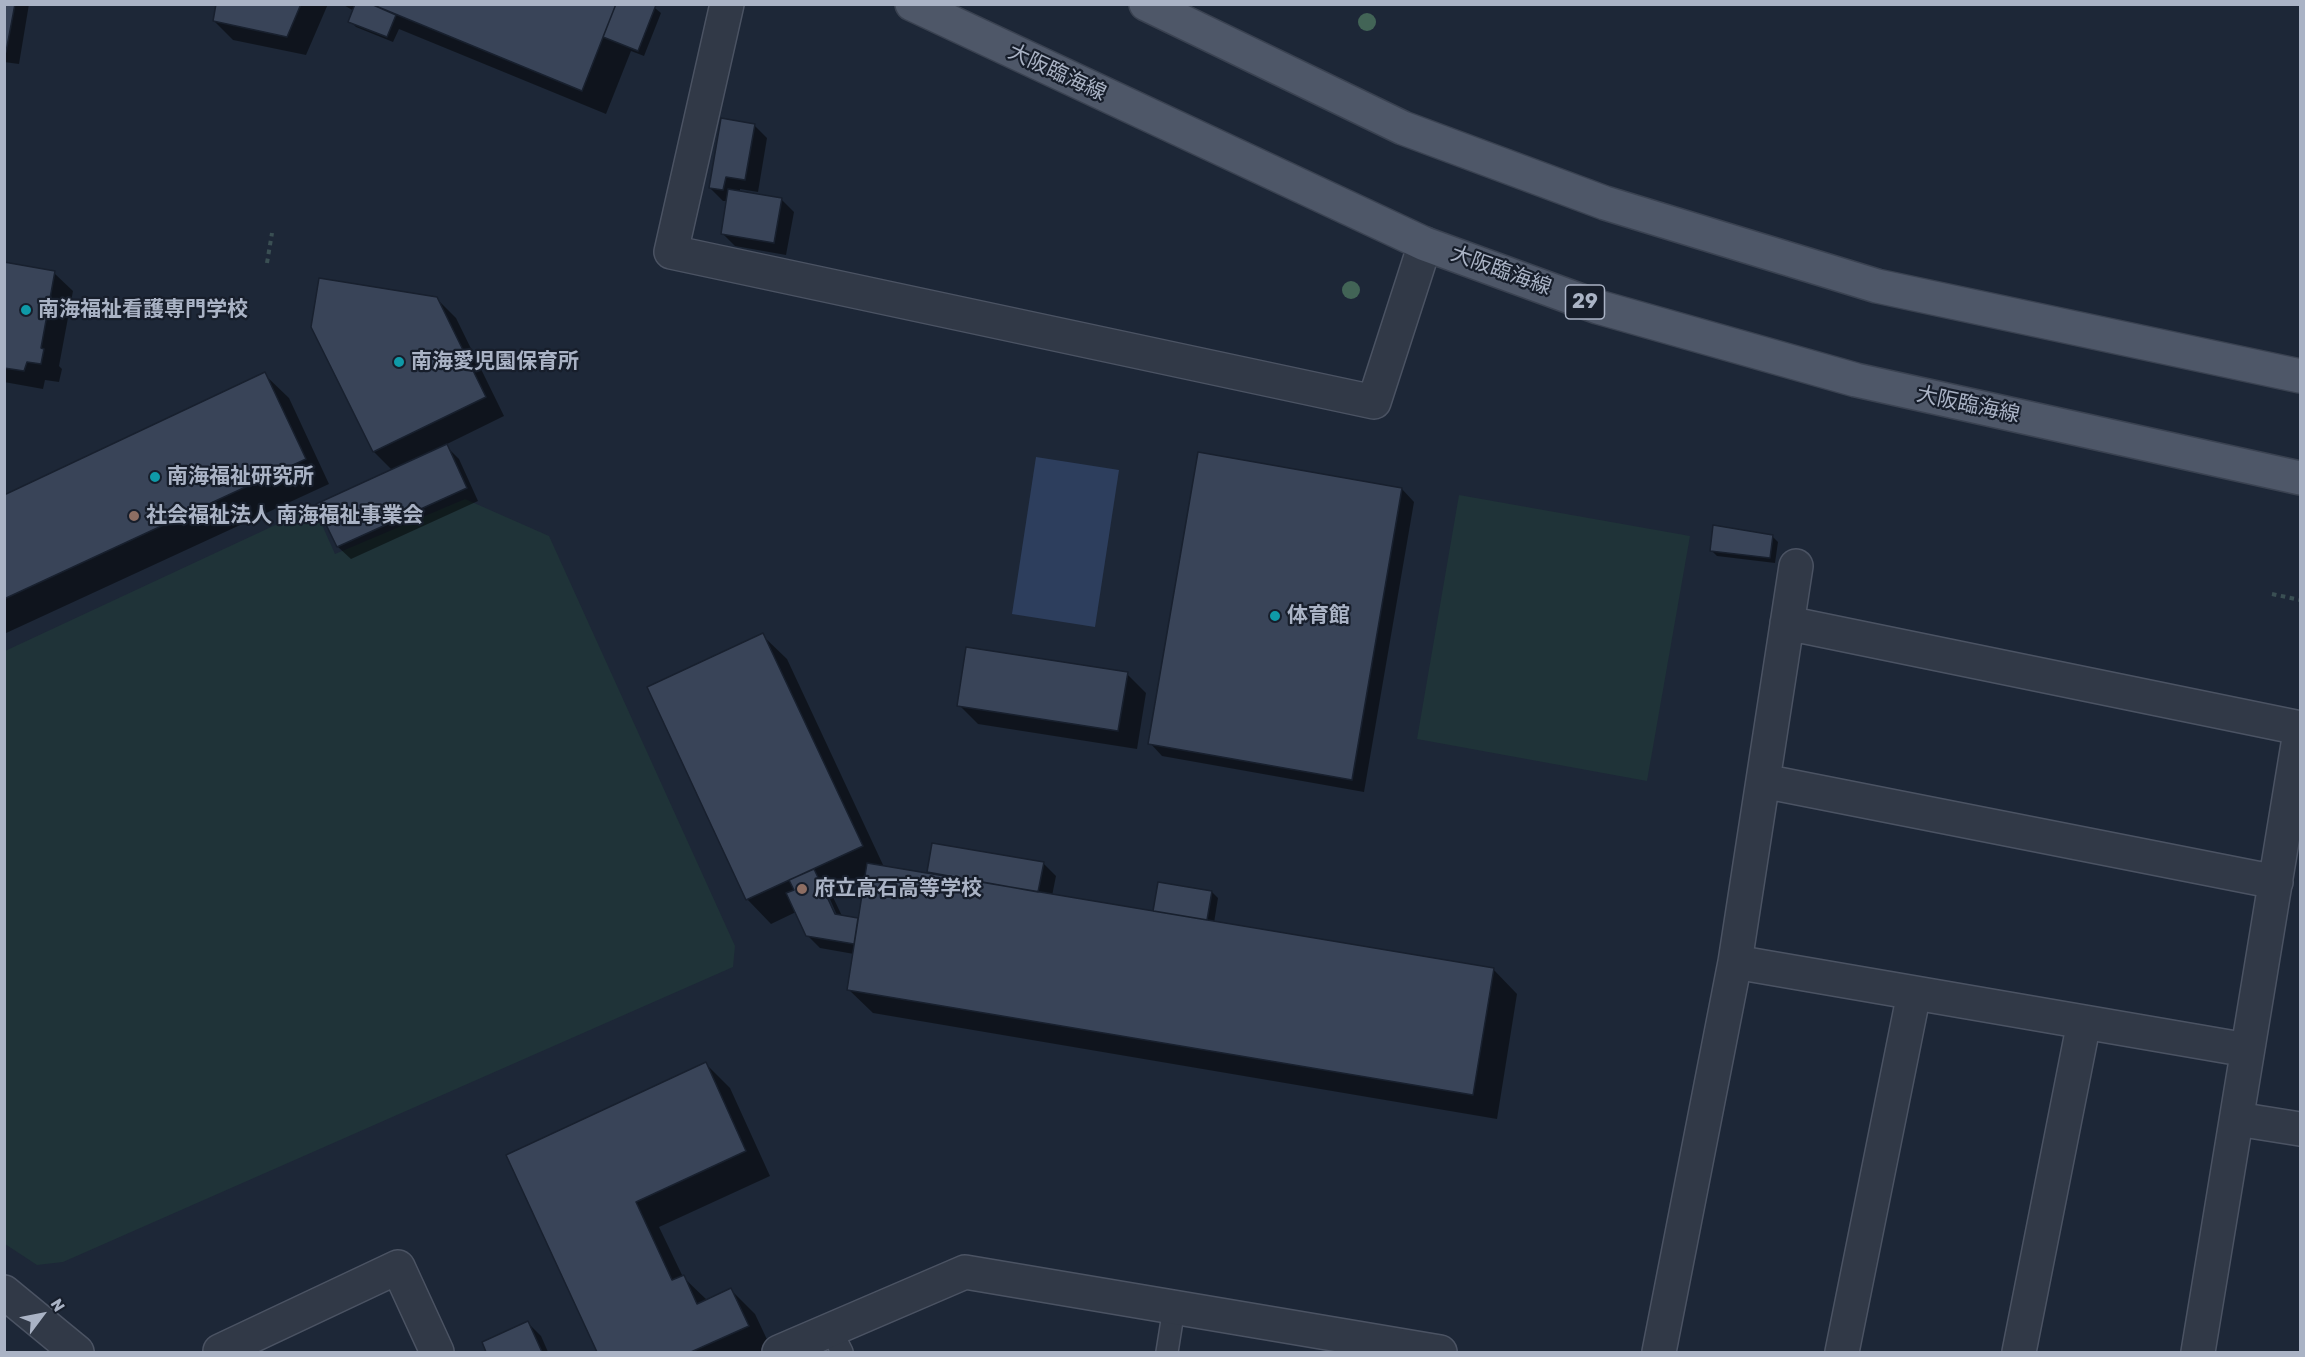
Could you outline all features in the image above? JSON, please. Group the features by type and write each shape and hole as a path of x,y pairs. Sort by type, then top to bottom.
{"main road":[{"name":"大阪臨海線","path":"912,4 1425,244 1598,307 1856,380 2301,478"},
{"path":"1146,4 1403,128 1605,203 1877,286 2301,376"}],"street":[{"path":"727,4 671,252 1374,402 1425,244"},
{"path":"1659,1353 1735,962 1796,566"},
{"path":"1787,623 2301,730 2198,1353"},
{"path":"1763,781 2276,882"},
{"path":"1735,962 2247,1050"},
{"path":"1842,1353 1914,993"},
{"path":"2019,1353 2084,1022"},
{"path":"2237,1119 2301,1129"},
{"path":"221,1353 220,1351 398,1267 437,1353"},
{"path":"779,1353 837,1341 965,1272 1174,1308 1342,1345 1440,1353"},
{"path":"4,1292 77,1353"}],"lane":[{"path":"1167,1353 1174,1308"}],"path":[{"path":"267,263 272,233"},
{"path":"2272,594 2301,600"},
{"path":"2295,599 2301,594"}],"green space":[{"path":"1459,495 1690,536 1647,781 1417,739"},
{"path":"465,499 549,536 735,946 733,967 63,1262 37,1265 5,1244 5,651 314,507 335,554"}],"water":[{"path":"1036,457 1119,470 1095,627 1012,614"}],"building":[{"path":"4,4 15,4 6,52 4,52"},
{"path":"216,4 301,4 287,37 213,21"},
{"path":"355,4 371,4 396,15 387,37 348,22"},
{"path":"371,4 616,4 582,91"},
{"path":"616,4 656,5 638,51 603,37"},
{"path":"721,118 755,124 745,180 726,177 723,190 709,188"},
{"path":"728,189 782,198 774,243 721,234"},
{"name":"南海福祉看護専門学校","path":"4,262 55,271 41,348 44,349 41,364 27,362 24,371 4,368"},
{"name":"南海愛児園保育所","path":"319,278 437,297 486,397 373,452 311,327"},
{"name":"南海福祉研究所","path":"265,372 306,459 4,599 4,495"},
{"path":"447,444 467,488 337,547 316,504"},
{"name":"体育館","path":"1198,452 1402,488 1352,780 1148,744"},
{"path":"1713,525 1773,535 1770,558 1710,551"},
{"path":"763,633 863,846 746,900 647,687"},
{"path":"966,647 1128,672 1118,731 957,706"},
{"path":"932,843 1044,862 1038,892 927,872"},
{"path":"867,863 1494,968 1473,1095 847,990"},
{"path":"814,869 835,914 858,918 854,944 806,936 786,893 794,890 789,880"},
{"path":"1158,882 1212,891 1207,920 1153,911"},
{"path":"706,1062 746,1151 636,1202 672,1280 684,1275 697,1304 731,1288 749,1326 691,1352 597,1352 506,1155"},
{"path":"528,1321 542,1352 486,1352 482,1342"}],"place":[{"name":"南海福祉看護専門学校","path":"26,310"},
{"name":"南海愛児園保育所","path":"399,362"},
{"name":"南海福祉研究所","path":"155,477"},
{"name":"社会福祉法人 南海福祉事業会","path":"134,516"},
{"name":"体育館","path":"1275,616"},
{"name":"府立高石高等学校","path":"802,889"}]}
